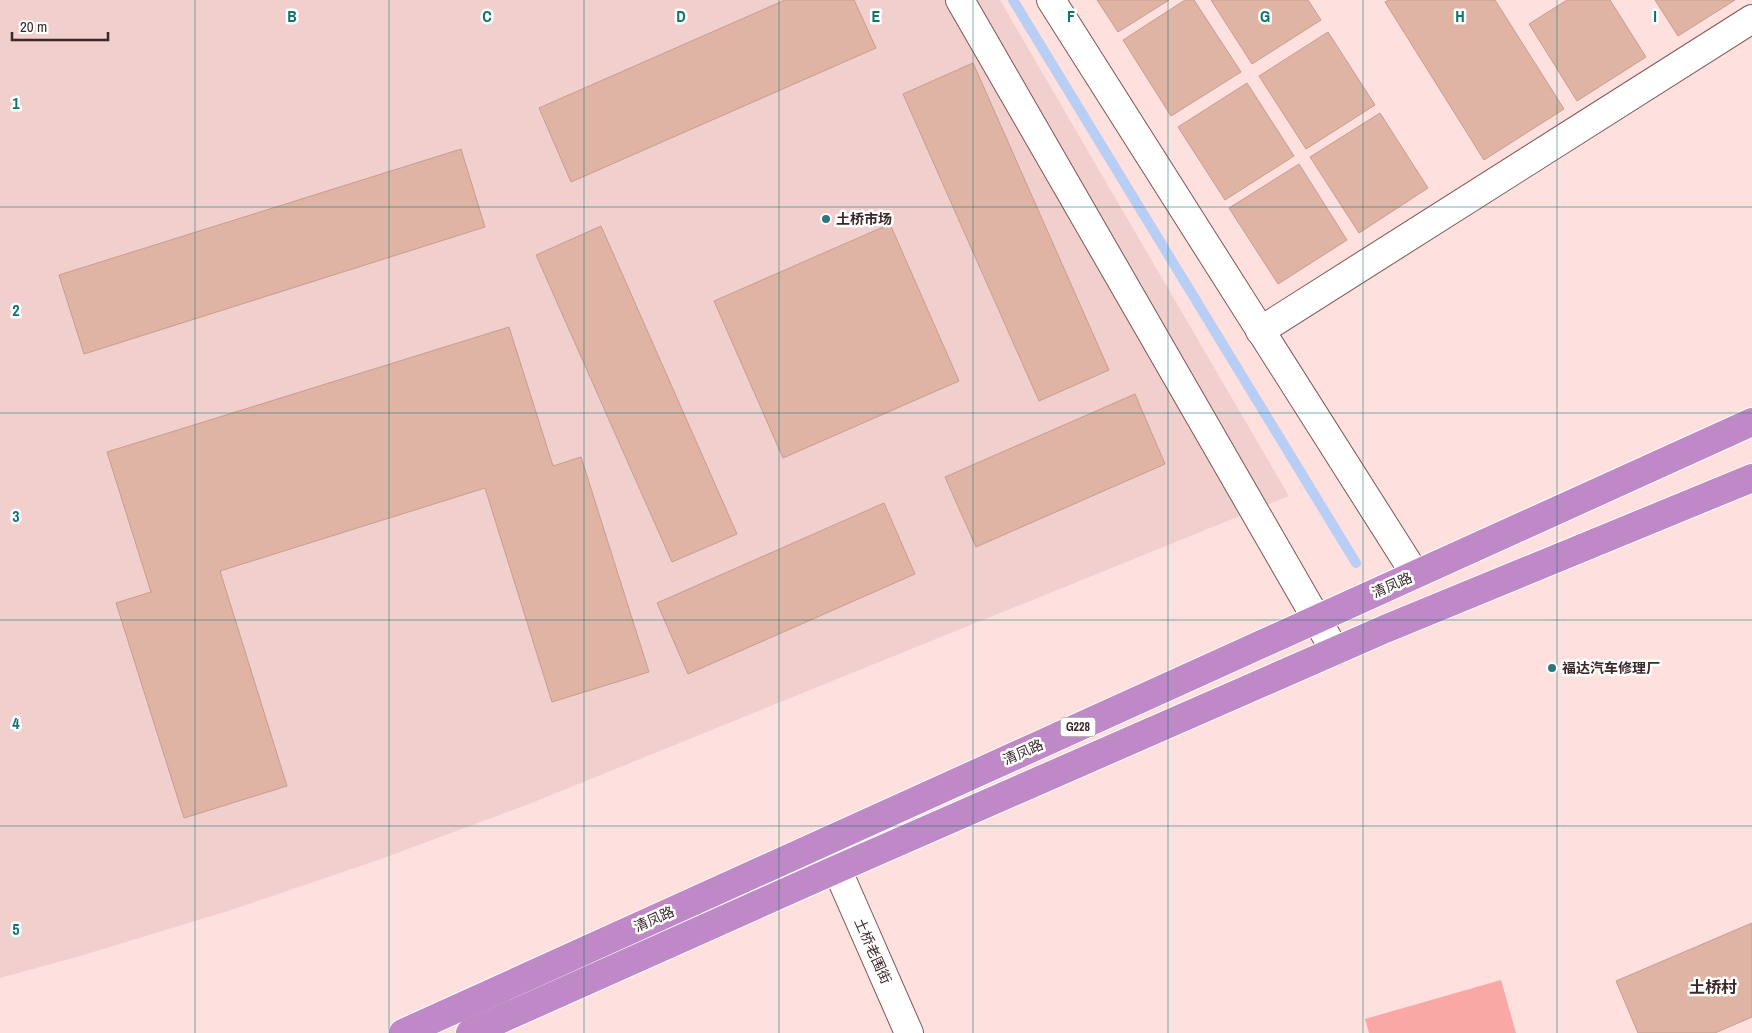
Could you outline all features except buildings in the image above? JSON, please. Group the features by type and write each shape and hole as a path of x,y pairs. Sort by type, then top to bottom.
{"highway":[{"name":"清凤路","path":"403,1033 1752,422"},
{"name":"G228","path":"470,1033 837,869 1335,651 1752,478"}],"street":[{"path":"960,0 1335,651"},
{"path":"1051,0 1415,574"},
{"path":"1260,331 1752,19"},
{"name":"土桥老围街","path":"837,869 909,1033"}],"shaded area":[{"path":"0,0 1000,0 1289,496 529,804 381,859 231,910 0,978"},
{"path":"1501,980 1516,1033 1369,1033 1365,1019"}],"waterway":[{"path":"1013,0 1356,563"}],"place":[{"name":"土桥市场","path":"826,219"},
{"name":"福达汽车修理厂","path":"1552,668"}],"district":[{"name":"土桥村","path":"1713,987"}]}
